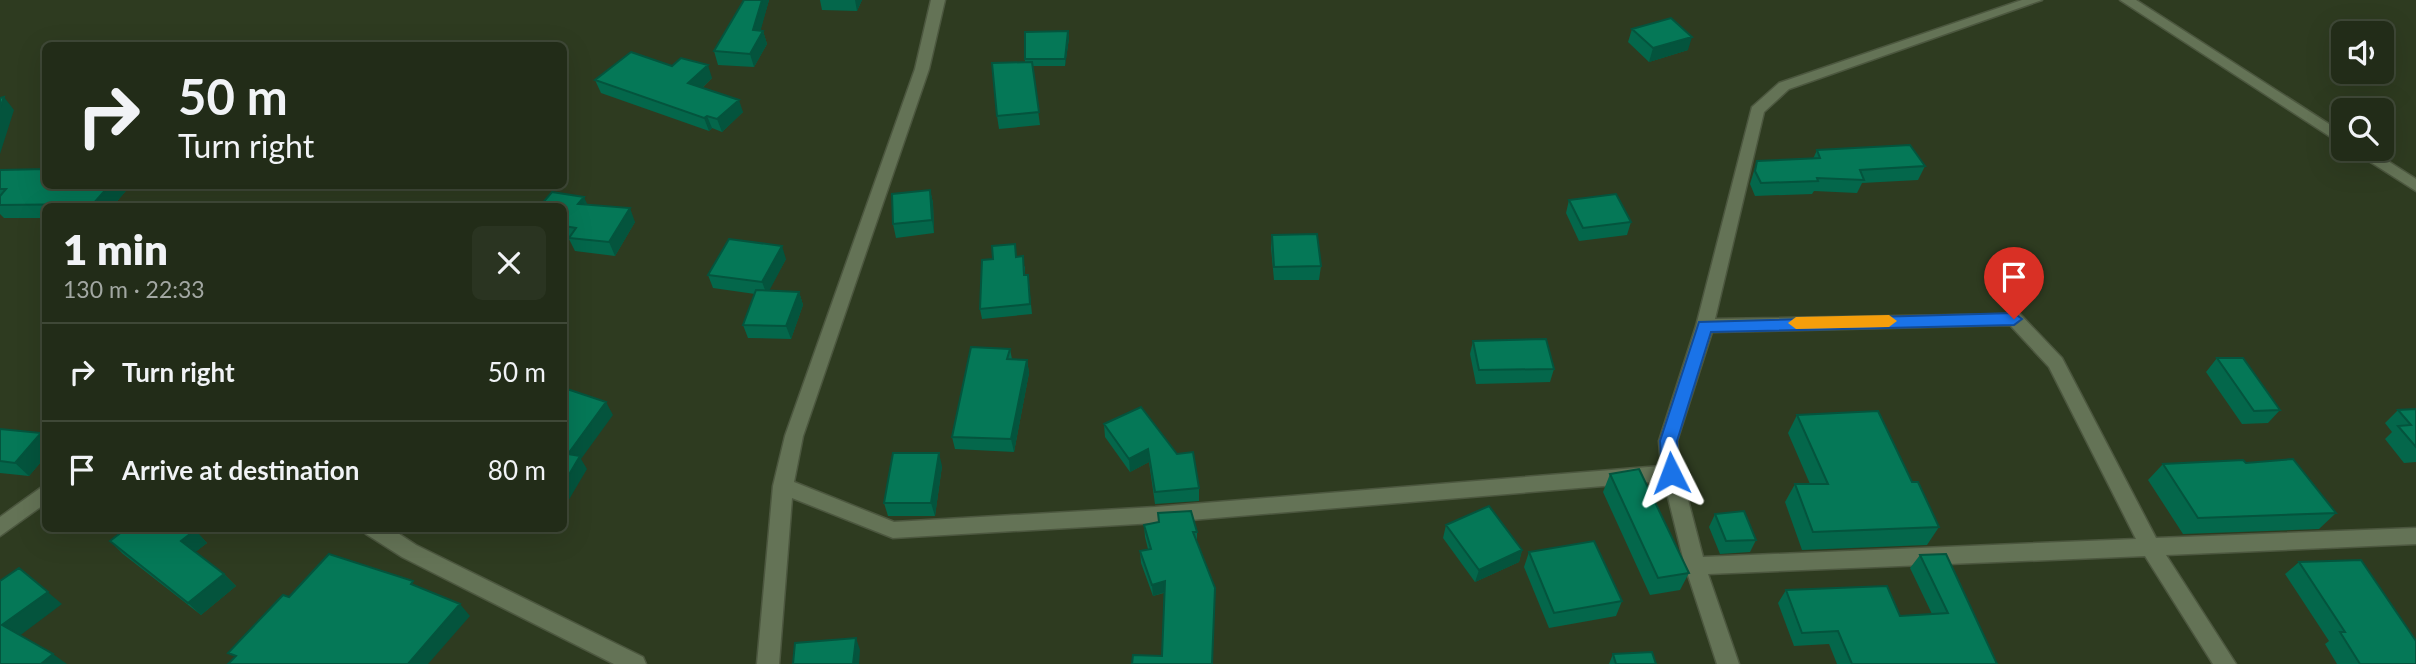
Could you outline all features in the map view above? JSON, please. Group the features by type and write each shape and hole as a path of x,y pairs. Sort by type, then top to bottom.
{"street":[{"path":"768,664 783,486 794,436 922,69 938,0"},
{"path":"1728,664 1695,566 1671,473 1668,441 1705,326 1757,110 1784,86 2035,0"},
{"path":"2128,0 2331,131"},
{"path":"2377,161 2416,186"},
{"path":"1705,326 2014,319 2056,363 2150,547 2225,664"},
{"path":"783,486 893,530 1155,515 1671,473"},
{"path":"0,528 42,495"},
{"path":"379,532 409,551 635,664"},
{"path":"1695,566 2416,536"}],"building":[{"path":"744,0 762,0 753,30 763,31 750,54 714,51"},
{"path":"1671,18 1692,37 1653,48 1632,29"},
{"path":"1068,31 1065,59 1025,59 1025,32"},
{"path":"631,52 672,66 681,58 708,65 688,83 739,100 717,119 707,116 704,118 595,80"},
{"path":"1032,62 1039,112 997,116 992,63"},
{"path":"1910,145 1925,166 1860,170 1864,180 1817,178 1818,181 1761,183 1755,171 1757,161 1820,158 1817,150"},
{"path":"42,169 42,189 106,189 94,203 0,205 0,196 6,189 0,189 0,170"},
{"path":"930,190 932,220 893,224 892,194"},
{"path":"552,192 584,197 578,204 630,208 609,242 569,238 576,228 567,226 567,203 543,203"},
{"path":"1616,194 1631,222 1583,228 1569,200"},
{"path":"1317,234 1321,266 1274,267 1272,235"},
{"path":"729,239 782,246 762,282 708,275"},
{"path":"1015,244 1016,257 1023,256 1024,275 1028,275 1030,304 980,309 982,260 993,259 992,246"},
{"path":"756,290 799,292 786,326 743,325"},
{"path":"1546,339 1554,369 1479,370 1473,341"},
{"path":"971,347 1010,349 1007,359 1027,360 1011,439 952,437"},
{"path":"2217,358 2243,358 2280,410 2254,411"},
{"path":"567,389 606,402 568,454 580,456 567,478"},
{"path":"1141,407 1177,454 1193,452 1199,488 1155,492 1148,449 1129,459 1104,424"},
{"path":"2416,409 2416,447 2398,426 2411,425 2398,410"},
{"path":"1878,411 1912,482 1918,482 1939,527 1813,532 1795,484 1828,484 1797,415"},
{"path":"0,429 41,433 15,463 0,461"},
{"path":"893,453 939,453 931,503 884,503"},
{"path":"2293,459 2336,513 2198,518 2163,464 2243,460 2246,463"},
{"path":"1639,469 1689,573 1658,578 1610,474"},
{"path":"1489,506 1522,550 1479,570 1446,525"},
{"path":"1191,511 1197,532 1193,532 1215,588 1212,664 1132,664 1133,655 1162,656 1165,581 1152,585 1140,551 1151,549 1144,525 1159,522 1158,513"},
{"path":"1744,511 1756,540 1726,541 1715,514"},
{"path":"122,532 192,532 181,541 224,574 188,603 110,541"},
{"path":"1594,541 1622,601 1554,613 1529,552"},
{"path":"329,554 413,581 411,584 460,604 408,664 228,664 236,656 228,653 283,595 289,597"},
{"path":"1946,554 1997,664 1852,664 1838,631 1802,633 1786,590 1887,586 1900,616 1948,613 1920,555"},
{"path":"2361,560 2416,641 2416,664 2360,664 2340,632 2345,632 2299,562"},
{"path":"19,568 48,592 2,625 53,654 41,664 0,664 0,581"},
{"path":"856,638 853,664 793,664 795,643"},
{"path":"1652,652 1656,664 1616,664 1613,654"}],"slow traffic":[{"path":"1796,323 1889,321"}],"route":[{"path":"1671,473 1668,441 1705,326 2014,319"}]}
